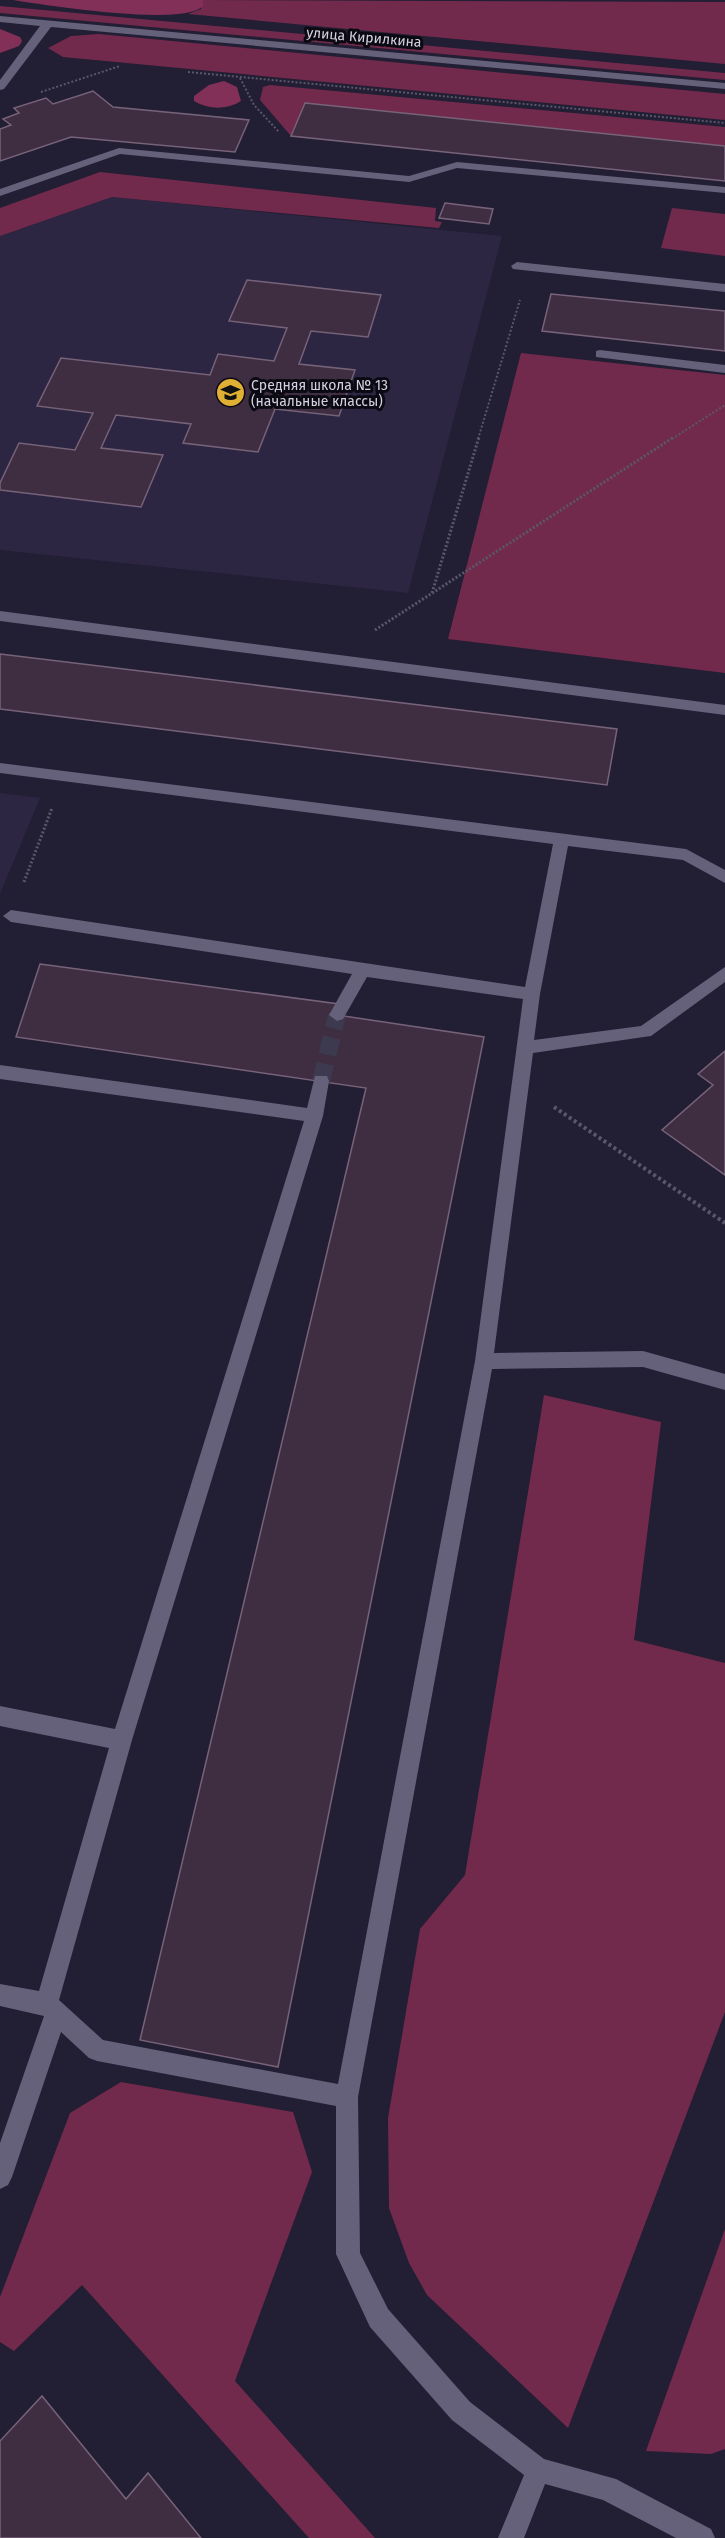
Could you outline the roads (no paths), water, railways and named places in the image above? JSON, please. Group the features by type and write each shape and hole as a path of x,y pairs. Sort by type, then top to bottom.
{"street":[{"name":"улица Кирилкина","path":"0,19 725,86"},
{"path":"0,87 48,23"},
{"path":"0,194 119,151 409,179 457,165 725,190"},
{"path":"524,267 725,288"},
{"path":"600,354 725,369"},
{"path":"0,616 725,710"},
{"path":"0,768 686,855 725,877"},
{"path":"562,839 532,994 484,1362 347,2097 348,2254 379,2318 461,2411 538,2470 607,2488 702,2538"},
{"path":"11,916 532,994"},
{"path":"337,1015 363,970"},
{"path":"526,1047 645,1032 725,973"},
{"path":"0,1072 314,1116"},
{"path":"0,2177 51,2008 122,1740 249,1332 314,1116 321,1081"},
{"path":"484,1362 643,1359 725,1382"},
{"path":"0,1716 122,1740"},
{"path":"0,1995 51,2008 97,2050 347,2097"},
{"path":"511,2538 538,2470"}],"tunnel":[{"path":"321,1081 337,1015"}],"place":[{"name":"Средняя школа № 13 (начальные классы)","path":"230,393"}]}
